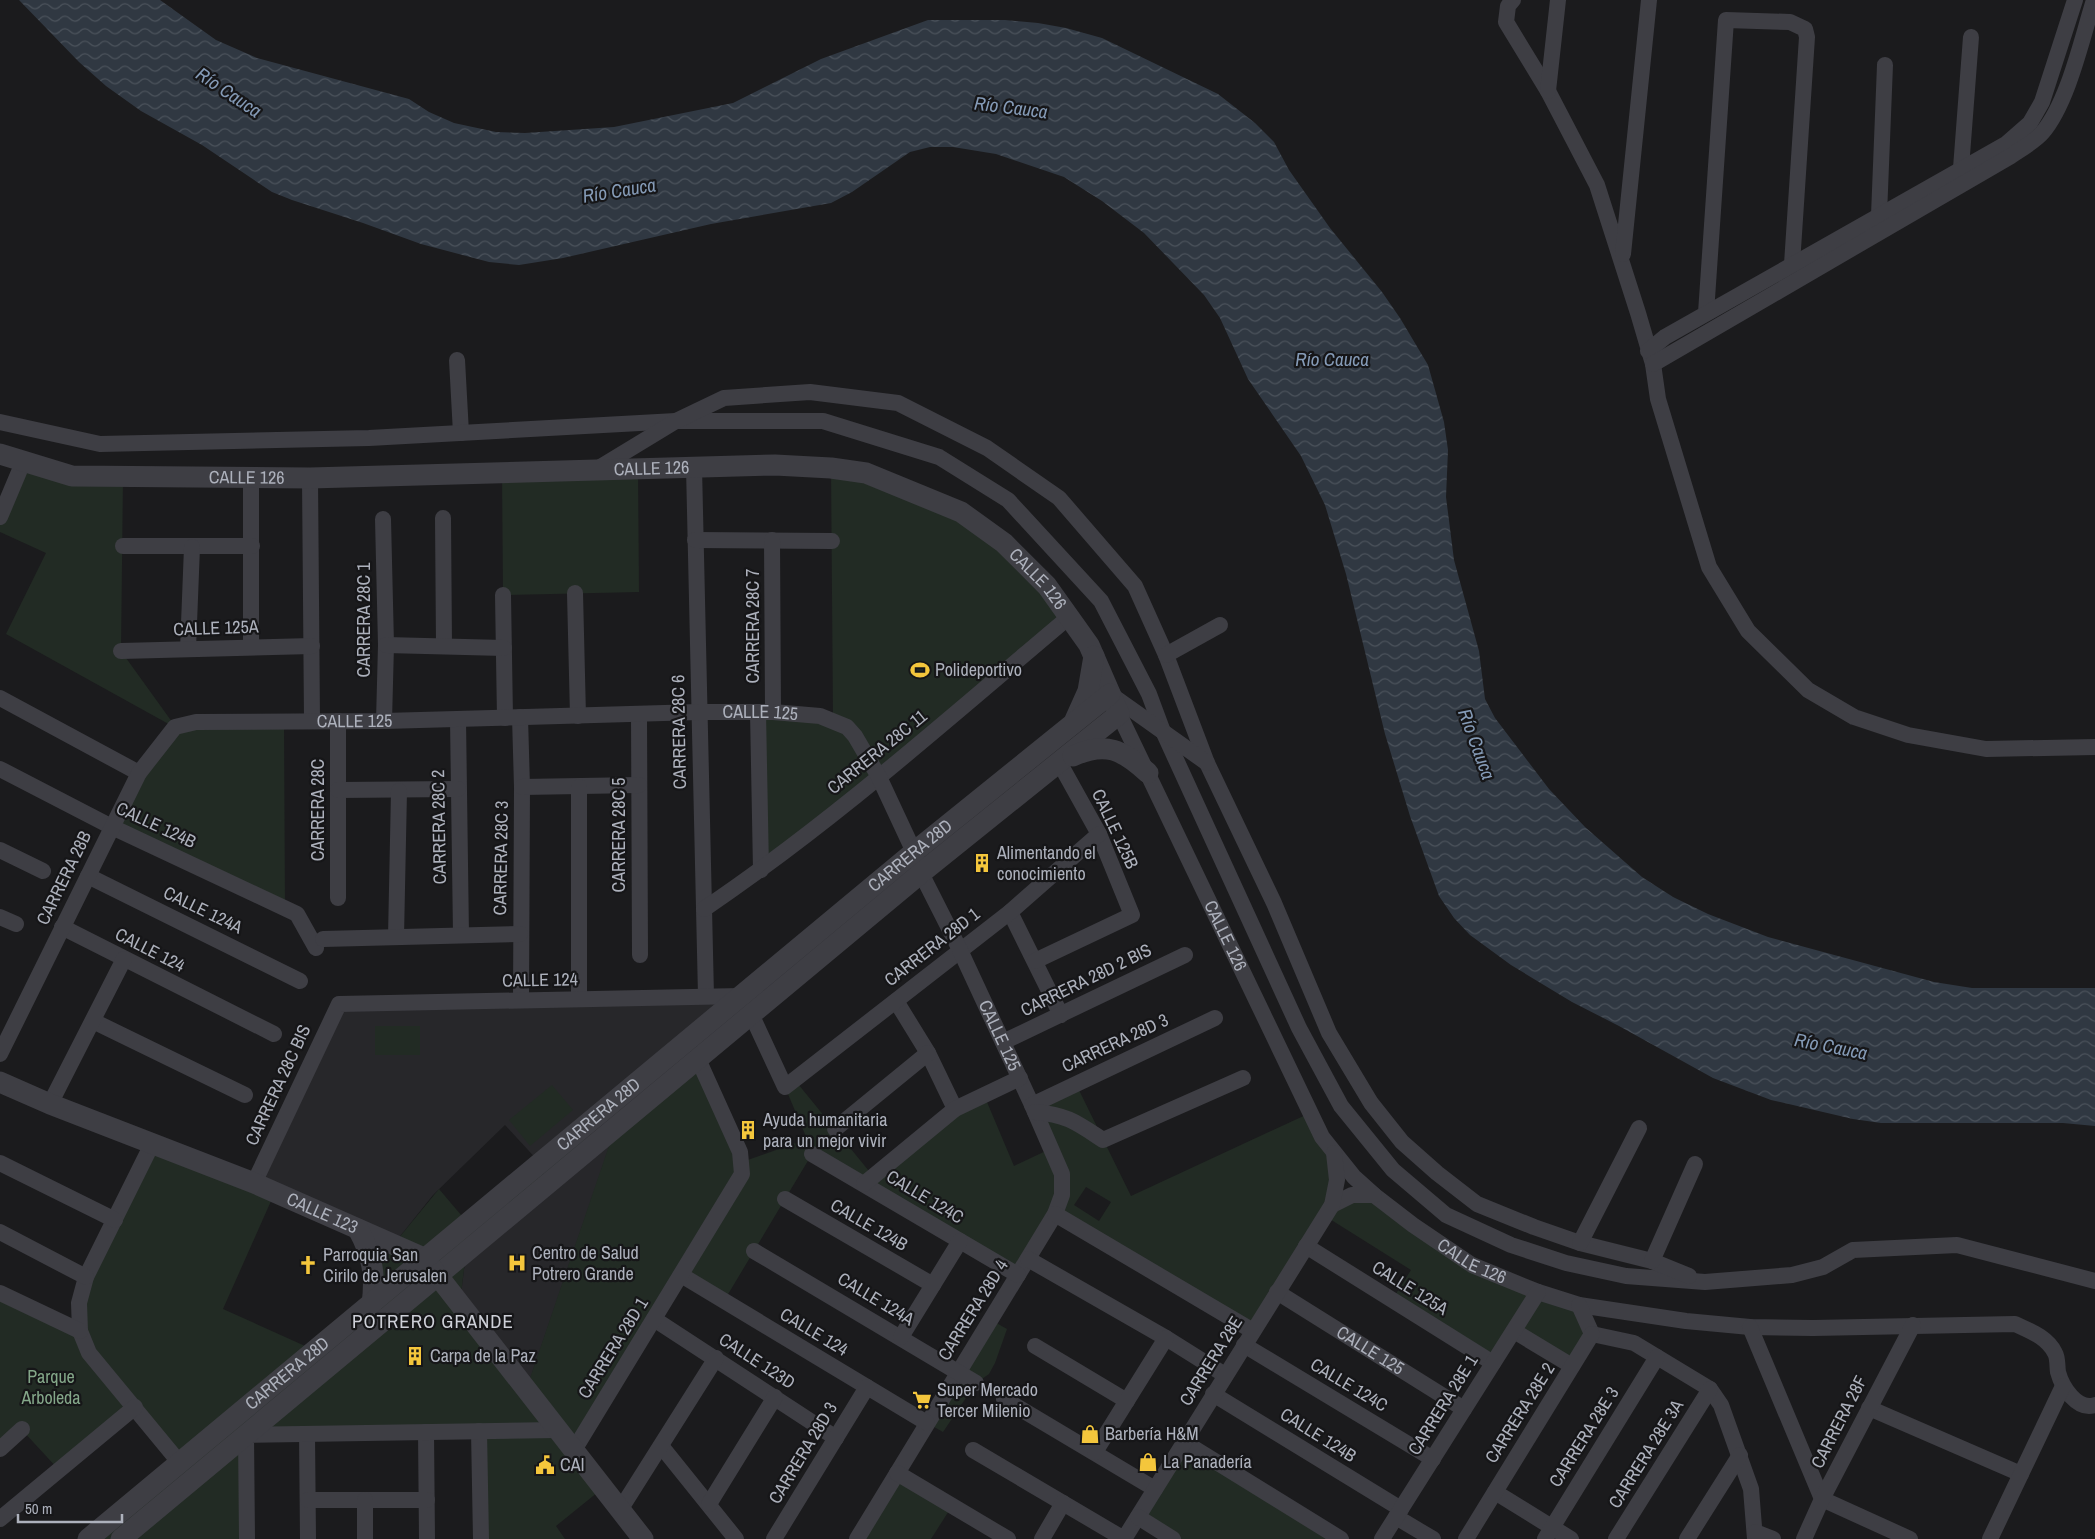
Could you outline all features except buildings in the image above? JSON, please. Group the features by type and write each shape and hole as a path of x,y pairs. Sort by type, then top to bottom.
{"street":[{"path":"1513,0 1508,6 1506,22 1548,91 1597,185 1622,260 1650,358 1658,399 1708,567 1748,631 1808,690 1854,718 1908,735 1986,749 2095,747"},
{"path":"1548,91 1558,0"},
{"path":"1622,260 1649,0"},
{"path":"1650,358 1665,337 2006,144 2030,123 2042,102 2075,0"},
{"path":"1650,358 2011,156 2042,133 2056,111 2069,79 2094,0"},
{"path":"1706,313 1726,20 1790,22 1805,30 1807,37 1792,264"},
{"path":"1961,168 1971,37"},
{"path":"1879,215 1885,65"},
{"path":"456,360 460,433"},
{"path":"597,469 676,421 724,398 810,392 898,402 987,448 1059,498 1135,586 1166,655 1207,763 1274,903 1329,1033 1371,1103 1402,1142 1436,1173 1476,1204 1534,1227 1580,1242 1652,1261 1705,1282"},
{"path":"724,398 760,421"},
{"path":"0,422 100,444 369,438 676,421 822,421 939,457 1008,500 1101,601 1150,694 1162,729 1299,1028 1341,1106 1393,1170 1446,1215 1510,1245 1566,1263 1626,1276 1705,1282 1792,1275 1823,1266 1853,1250 1957,1245 2095,1281"},
{"path":"0,454 24,460 0,517"},
{"name":"CALLE 126","path":"24,460 72,476 123,478 310,478 775,465 831,468 866,473 961,512 1004,543 1047,586 1089,644 1119,714 1310,1113 1322,1136 1334,1153 1354,1177 1374,1195 1413,1225 1472,1265 1538,1292 1579,1306 1686,1321 1750,1326 1813,1328 2015,1324 2041,1337 2056,1354 2058,1372 2063,1386"},
{"name":"CARRERA 28C 6","path":"694,467 706,996"},
{"path":"251,477 251,647"},
{"path":"310,478 312,721"},
{"path":"444,518 444,646"},
{"name":"CARRERA 28C 1","path":"383,519 386,645 384,721"},
{"path":"695,540 832,540"},
{"name":"CARRERA 28C 7","path":"761,870 772,540"},
{"path":"123,546 252,546"},
{"path":"188,649 192,547"},
{"path":"575,593 578,716"},
{"name":"CARRERA 28C 3","path":"503,594 504,648 522,787 521,1000"},
{"name":"CARRERA 28C 11","path":"704,909 761,870 879,777 1069,617"},
{"path":"1166,655 1220,625"},
{"path":"386,645 504,648"},
{"name":"CALLE 125A","path":"121,651 312,646"},
{"path":"1074,722 1088,691 1094,656"},
{"path":"1110,694 1162,729 1207,763"},
{"name":"CARRERA 28D","path":"121,1539 246,1434 430,1266 741,996 914,852 1110,694"},
{"path":"0,698 139,773"},
{"name":"CALLE 125","path":"174,727 196,722 384,721 699,712 766,712 820,716 847,728 855,736 879,777 914,852 921,873 960,950 1034,1108 1062,1174"},
{"name":"CARRERA 28C 5","path":"639,714 640,956"},
{"name":"CARRERA 28D","path":"88,1539 372,1304 430,1266 752,1016 921,873 1119,714"},
{"name":"CARRERA 28C 2","path":"458,719 461,935"},
{"name":"CARRERA 28C","path":"338,721 338,898"},
{"name":"CARRERA 28B","path":"0,1054 139,773 174,727"},
{"path":"1059,762 1090,748 1113,749 1132,758 1148,773"},
{"name":"CALLE 125B","path":"1036,961 1132,915 1099,834 1059,762"},
{"name":"CALLE 124B","path":"0,769 112,827 297,914 320,943 396,937"},
{"path":"522,787 639,785"},
{"path":"578,999 579,787"},
{"path":"338,790 399,791 458,789"},
{"path":"399,791 396,937 520,934"},
{"name":"CARRERA 28D 1","path":"752,1016 786,1087 1010,912 1099,834"},
{"path":"0,850 43,870"},
{"name":"CALLE 124A","path":"88,876 300,981"},
{"path":"1010,912 1036,961 1061,1015"},
{"path":"0,916 16,924"},
{"name":"CALLE 124","path":"62,927 274,1034"},
{"name":"CARRERA 28D 2 BIS","path":"1003,1042 1185,955"},
{"path":"50,1104 124,959"},
{"name":"CALLE 124","path":"339,1004 741,996"},
{"path":"896,1001 928,1053 955,1109"},
{"name":"CARRERA 28C BIS","path":"254,1183 339,1004"},
{"name":"CARRERA 28D 3","path":"1034,1108 1215,1018"},
{"path":"93,1021 245,1095"},
{"path":"835,1129 928,1053"},
{"name":"CARRERA 28D 1","path":"574,1450 742,1174 740,1152 698,1059"},
{"path":"864,1184 955,1109 1020,1078"},
{"path":"1034,1108 1057,1114 1073,1121 1103,1140 1243,1078"},
{"name":"CALLE 123","path":"0,1082 50,1104 254,1183 358,1229 430,1266 643,1539"},
{"path":"1580,1242 1639,1128"},
{"path":"152,1144 86,1277 79,1303 80,1331 89,1353 179,1462"},
{"name":"CARRERA 28E","path":"1124,1539 1332,1205 1337,1180 1334,1153"},
{"name":"CALLE 124C","path":"812,1154 1018,1275"},
{"path":"0,1163 115,1220"},
{"path":"1652,1261 1695,1164"},
{"name":"CARRERA 28D 4","path":"857,1539 1055,1214 1062,1195 1062,1174"},
{"path":"1332,1205 1352,1195 1374,1195"},
{"name":"CALLE 124B","path":"785,1199 933,1285"},
{"path":"1055,1214 1253,1330"},
{"path":"358,1229 368,1250 374,1272 372,1304"},
{"path":"0,1232 86,1277"},
{"path":"901,1338 960,1241"},
{"name":"CALLE 125A","path":"1306,1246 1494,1363"},
{"name":"CALLE 124A","path":"754,1251 959,1371 976,1383"},
{"path":"1028,1259 1166,1338 1225,1375"},
{"name":"CALLE 124","path":"681,1275 928,1423"},
{"name":"CALLE 125","path":"1277,1292 1464,1409"},
{"name":"CARRERA 28E 1","path":"1382,1539 1538,1292"},
{"path":"0,1293 80,1331"},
{"path":"1579,1306 1592,1334 1634,1343 1710,1389 1721,1405 1751,1489 1754,1537 1772,1539"},
{"name":"CALLE 123D","path":"654,1319 836,1438"},
{"name":"CARRERA 28F","path":"1804,1539 1822,1498 1912,1325"},
{"path":"1750,1326 1822,1498 1910,1539"},
{"path":"1514,1330 1572,1366"},
{"name":"CARRERA 28E 2","path":"1466,1539 1592,1334"},
{"path":"1096,1452 1166,1338"},
{"name":"CALLE 124C","path":"1244,1345 1433,1459"},
{"path":"1035,1346 1127,1401"},
{"name":"CARRERA 28E 3","path":"1548,1533 1657,1357"},
{"path":"620,1510 662,1447 716,1358"},
{"path":"1990,1539 2063,1386 2071,1397 2081,1404 2090,1407 2095,1405"},
{"name":"CARRERA 28D 3","path":"774,1539 867,1387"},
{"name":"CARRERA 28E 3A","path":"1616,1539 1710,1389"},
{"name":"CALLE 124B","path":"1214,1394 1398,1513 1433,1539"},
{"path":"709,1504 775,1397"},
{"path":"1004,1398 1155,1489"},
{"path":"0,1519 135,1407"},
{"path":"1869,1408 2021,1474"},
{"path":"0,1449 22,1429"},
{"path":"247,1539 246,1434 557,1430"},
{"path":"480,1431 481,1539"},
{"path":"426,1432 427,1539"},
{"path":"307,1434 308,1539"},
{"path":"1184,1442 1341,1539"},
{"path":"662,1447 736,1539"},
{"path":"973,1450 1124,1539"},
{"path":"1688,1539 1740,1455"},
{"path":"897,1473 1008,1539"},
{"path":"1495,1492 1548,1533 1571,1539"},
{"path":"308,1500 427,1500"},
{"path":"365,1500 365,1539"},
{"path":"1042,1539 1063,1504"},
{"path":"1138,1517 1173,1539"}],"shaded area":[{"path":"741,996 540,1163 505,1125 433,1195 393,1245 254,1183 339,1004"},
{"name":"Centro de Salud Potrero Grande","path":"616,1127 526,1391 461,1294 467,1258"}],"green space":[{"path":"24,460 123,478 121,651 175,726 284,722 285,908 112,827 174,727 6,634 46,553 0,532 0,517"},
{"path":"638,468 639,592 503,595 502,472"},
{"name":"Polideportivo","path":"831,468 961,512 1069,617 761,870 758,712 833,721"},
{"path":"375,1026 420,1026 420,1055 375,1055"},
{"name":"Parque Arboleda","path":"698,1059 742,1162 807,1139 785,1087 794,1079 873,1176 984,1095 1014,1166 1050,1149 1032,1105 1076,1084 1131,1196 1310,1113 1322,1137 1336,1193 1363,1194 1472,1265 1579,1305 1592,1334 1572,1366 1514,1331 1493,1363 1392,1300 1411,1270 1325,1216 1253,1331 1055,1214 1018,1275 812,1154 724,1301 682,1275 574,1450 603,1488 556,1526 565,1539 481,1539 479,1432 246,1435 247,1539 88,1539 179,1462 135,1408 59,1470 22,1430 0,1449 0,1293 80,1331 79,1303 152,1144 275,1192 223,1309 314,1350 372,1303 366,1243 393,1245 439,1189 467,1222","holes":["615,1128 526,1390 461,1294 467,1258","1086,1187 1111,1202 1099,1221 1074,1205"]},
{"path":"552,1085 573,1110 530,1146 509,1120"},
{"path":"991,1320 1007,1329 995,1363 989,1374 976,1383 943,1432 927,1423"},
{"path":"1184,1442 1341,1539 1173,1539 1138,1517"},
{"path":"897,1473 952,1506 931,1539 857,1539"}],"water":[{"name":"Río Cauca","path":"19,0 160,0 216,40 257,58 409,99 429,112 454,123 496,132 525,133 614,127 733,103 821,59 928,20 1005,20 1066,28 1102,38 1218,94 1255,123 1274,142 1289,170 1330,228 1382,292 1400,318 1428,365 1444,422 1448,450 1446,497 1454,560 1479,651 1485,699 1495,718 1549,789 1585,827 1642,877 1673,897 1708,914 1768,937 1934,982 1972,988 2095,988 2095,1126 2063,1123 1881,1123 1853,1119 1771,1100 1713,1078 1572,1002 1511,965 1470,935 1454,918 1439,896 1410,816 1385,734 1346,574 1325,505 1301,456 1248,379 1220,318 1204,295 1144,233 1102,201 1064,177 996,154 953,147 930,147 910,152 852,192 831,203 711,224 563,258 519,265 489,262 421,244 272,192 202,145 141,111 106,86 79,62"}],"place":[{"name":"Polideportivo","path":"920,670"},
{"name":"Alimentando el conocimiento","path":"982,863"},
{"name":"Ayuda humanitaria para un mejor vivir","path":"748,1130"},
{"name":"Centro de Salud Potrero Grande","path":"517,1263"},
{"name":"Parroquia San Cirilo de Jerusalen","path":"308,1265"},
{"name":"Carpa de la Paz","path":"415,1356"},
{"name":"Super Mercado Tercer Milenio","path":"922,1400"},
{"name":"Barbería H&M","path":"1090,1434"},
{"name":"La Panadería","path":"1148,1462"},
{"name":"CAI","path":"545,1465"}],"district":[{"name":"POTRERO GRANDE","path":"433,1321"}]}
